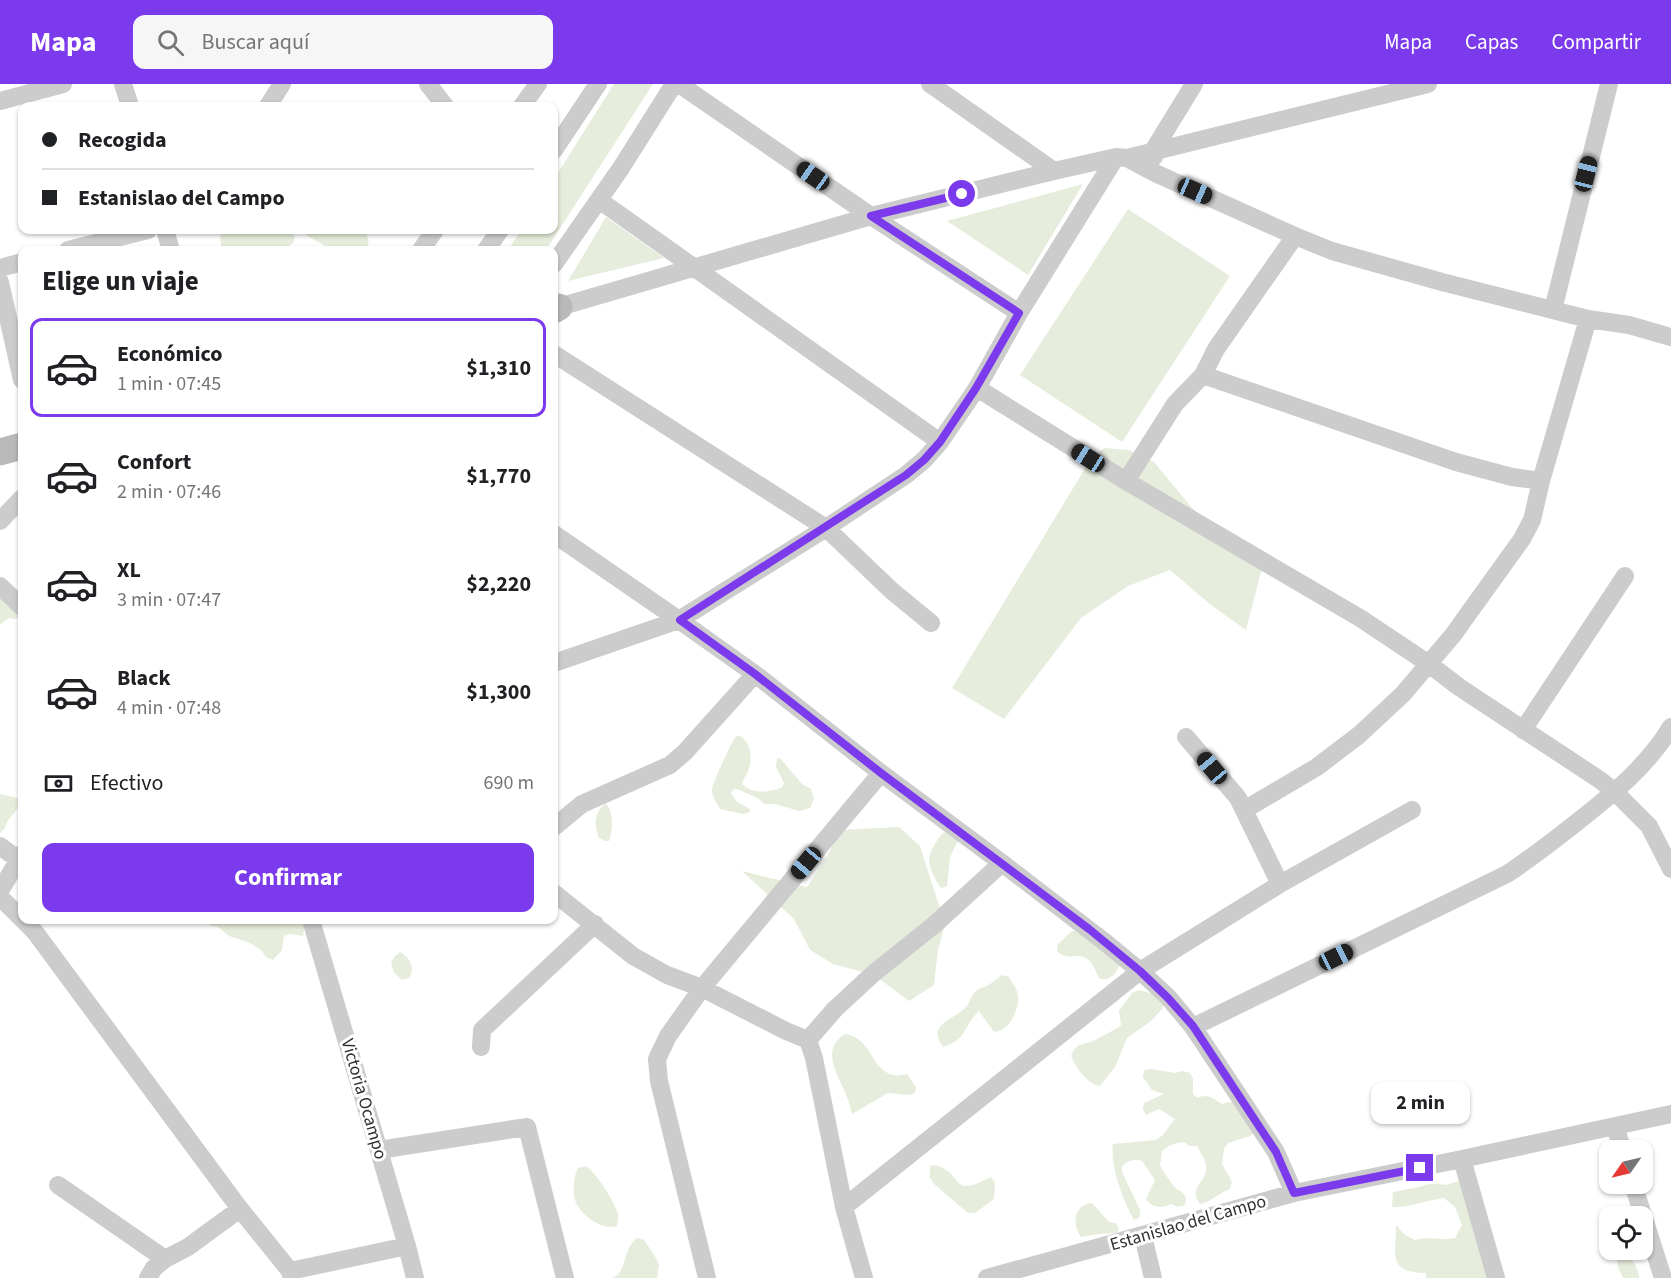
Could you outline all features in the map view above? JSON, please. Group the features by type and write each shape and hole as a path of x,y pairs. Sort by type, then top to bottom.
{"main road":[{"path":"0,452 18,447"}],"street":[{"path":"0,101 63,84"},
{"path":"123,84 129,102"},
{"path":"271,102 282,84"},
{"path":"428,84 443,102"},
{"path":"525,102 538,84"},
{"path":"558,144 598,84"},
{"path":"558,258 599,200 674,84"},
{"path":"679,84 871,216 1019,313"},
{"path":"930,84 1054,171"},
{"path":"1155,173 1153,151 1194,84"},
{"path":"558,307 871,216 1428,84"},
{"path":"1552,310 1609,84"},
{"path":"1121,158 1295,236 1378,265 1588,319 1629,325 1671,337"},
{"path":"558,662 680,620 826,528 906,475 924,460 940,442 976,388 1019,313 1121,158"},
{"path":"599,200 940,442"},
{"path":"84,246 132,234"},
{"path":"1126,481 1175,404 1203,375 1216,349 1295,236"},
{"path":"0,268 18,263"},
{"path":"0,282 18,362"},
{"path":"1244,810 1317,767 1359,735 1403,694 1453,635 1522,539 1532,520 1588,319"},
{"path":"558,357 826,528 892,591 931,623"},
{"path":"1203,375 1456,462 1512,477 1541,481"},
{"path":"976,388 1126,481 1360,618 1459,687 1600,780 1649,826 1671,869"},
{"path":"0,521 18,502"},
{"path":"558,537 755,674 1140,971 1193,1026 1276,1152 1294,1193"},
{"path":"1523,730 1625,576"},
{"path":"0,586 18,603"},
{"path":"558,824 582,804 670,765 685,753 755,674"},
{"path":"1193,1026 1507,874 1615,792 1644,764 1671,728"},
{"path":"1186,737 1238,798 1280,884"},
{"path":"707,1278 658,1081 657,1059 668,1036 702,988 881,773"},
{"path":"844,1207 1140,971 1280,884 1412,810"},
{"path":"0,846 18,855"},
{"path":"0,891 18,862"},
{"path":"808,1040 836,1009 874,973 934,925 1002,863"},
{"path":"558,896 633,956 667,975 702,988 808,1040 814,1058 844,1207 864,1278"},
{"path":"0,897 18,912"},
{"path":"32,924 240,1209 291,1274 407,1246"},
{"name":"Victoria Ocampo","path":"312,924 415,1278"},
{"path":"482,1047 483,1030 595,924"},
{"name":"Estanislao del Campo","path":"987,1278 1294,1193 1671,1114"},
{"path":"379,1150 527,1127 565,1278"},
{"path":"1615,1127 1620,1140"},
{"path":"1462,1159 1496,1278"},
{"path":"58,1185 165,1259"},
{"path":"1636,1194 1664,1278"},
{"path":"148,1278 154,1268 165,1259 188,1247 240,1209"},
{"path":"1143,1236 1154,1278"}],"green space":[{"path":"614,84 653,84 558,231 558,173"},
{"path":"1083,184 1028,275 947,221"},
{"path":"1128,209 1230,276 1122,442 1020,375"},
{"path":"606,217 664,258 568,281"},
{"path":"220,234 293,234 295,236 293,243 288,246 221,246"},
{"path":"306,234 366,234 368,243 366,246 325,246"},
{"path":"518,234 556,234 549,246 511,246"},
{"path":"1104,448 1129,450 1154,462 1227,550 1262,568 1246,630 1211,605 1170,570 1128,586 1081,618 1004,719 952,688 1092,457"},
{"path":"0,586 18,605 18,618 9,618 0,625"},
{"path":"736,736 740,736 747,742 751,756 750,766 742,784 750,790 761,792 782,787 784,783 776,767 777,759 780,758 802,784 811,789 814,799 810,808 799,811 775,804 764,804 758,798 737,789 731,793 737,802 750,809 750,812 743,814 720,809 712,790 722,763"},
{"path":"0,794 18,798 18,808 0,833"},
{"path":"605,803 610,810 612,821 609,841 599,838 596,828 597,815"},
{"path":"899,827 920,846 945,924 938,950 934,985 909,1001 874,975 833,964 810,950 794,919 742,871 807,887 841,830"},
{"path":"948,831 960,837 950,857 947,886 941,888 932,872 929,860 937,841 943,833"},
{"path":"209,924 305,924 303,936 290,934 284,936 282,950 273,960 250,943 229,936 218,927"},
{"path":"1072,931 1076,931 1120,964 1113,976 1100,979 1093,965 1086,958 1065,956 1057,951 1058,944"},
{"path":"400,952 407,957 412,967 409,978 402,980 394,973 391,962"},
{"path":"1002,975 1009,977 1018,995 1017,1009 1009,1023 1003,1029 994,1032 979,1011 957,1040 943,1047 939,1039 939,1028 966,1007 976,991"},
{"path":"1139,990 1161,996 1165,1003 1151,1021 1127,1038 1115,1067 1100,1086 1095,1085 1082,1075 1071,1056 1073,1051 1078,1046 1095,1040 1121,1025 1119,1011 1132,993"},
{"path":"845,1034 854,1036 860,1041 886,1072 895,1075 907,1074 916,1087 915,1093 905,1095 888,1093 852,1114 832,1055 837,1040"},
{"path":"1144,1070 1190,1073 1193,1079 1193,1094 1197,1098 1208,1096 1222,1104 1236,1103 1255,1131 1250,1136 1228,1143 1224,1149 1222,1164 1232,1182 1230,1189 1200,1204 1195,1193 1205,1174 1206,1166 1197,1146 1180,1142 1162,1151 1160,1165 1163,1171 1175,1188 1186,1197 1185,1205 1178,1207 1171,1204 1164,1207 1154,1206 1146,1199 1155,1180 1142,1161 1132,1160 1122,1166 1122,1172 1140,1210 1140,1217 1134,1220 1118,1183 1113,1163 1113,1144 1155,1140 1162,1136 1175,1119 1159,1109 1146,1115 1143,1109 1144,1103 1164,1094 1152,1090 1143,1077"},
{"path":"936,1165 948,1171 964,1186 973,1185 991,1177 995,1183 994,1199 975,1213 968,1213 930,1178 930,1166"},
{"path":"586,1166 599,1180 612,1200 618,1213 617,1226 598,1224 578,1206 574,1196 575,1179 578,1168"},
{"path":"1459,1181 1470,1188 1494,1278 1426,1278 1426,1273 1405,1270 1396,1260 1396,1225 1405,1235 1415,1240 1455,1238 1462,1225 1455,1207 1444,1198 1392,1207 1393,1192 1432,1183 1446,1185"},
{"path":"1090,1203 1109,1222 1116,1223 1119,1230 1116,1233 1081,1237 1075,1222 1077,1212"},
{"path":"637,1238 644,1240 656,1258 659,1265 657,1278 613,1278 621,1270 629,1248"},
{"path":"1617,1260 1632,1260 1639,1278 1623,1278"}],"route":[{"path":"962,194 871,216 1019,313 976,388 940,442 906,475 680,620 755,674 881,773 1089,929 1140,971 1193,1026 1276,1152 1294,1193 1420,1168"}]}
